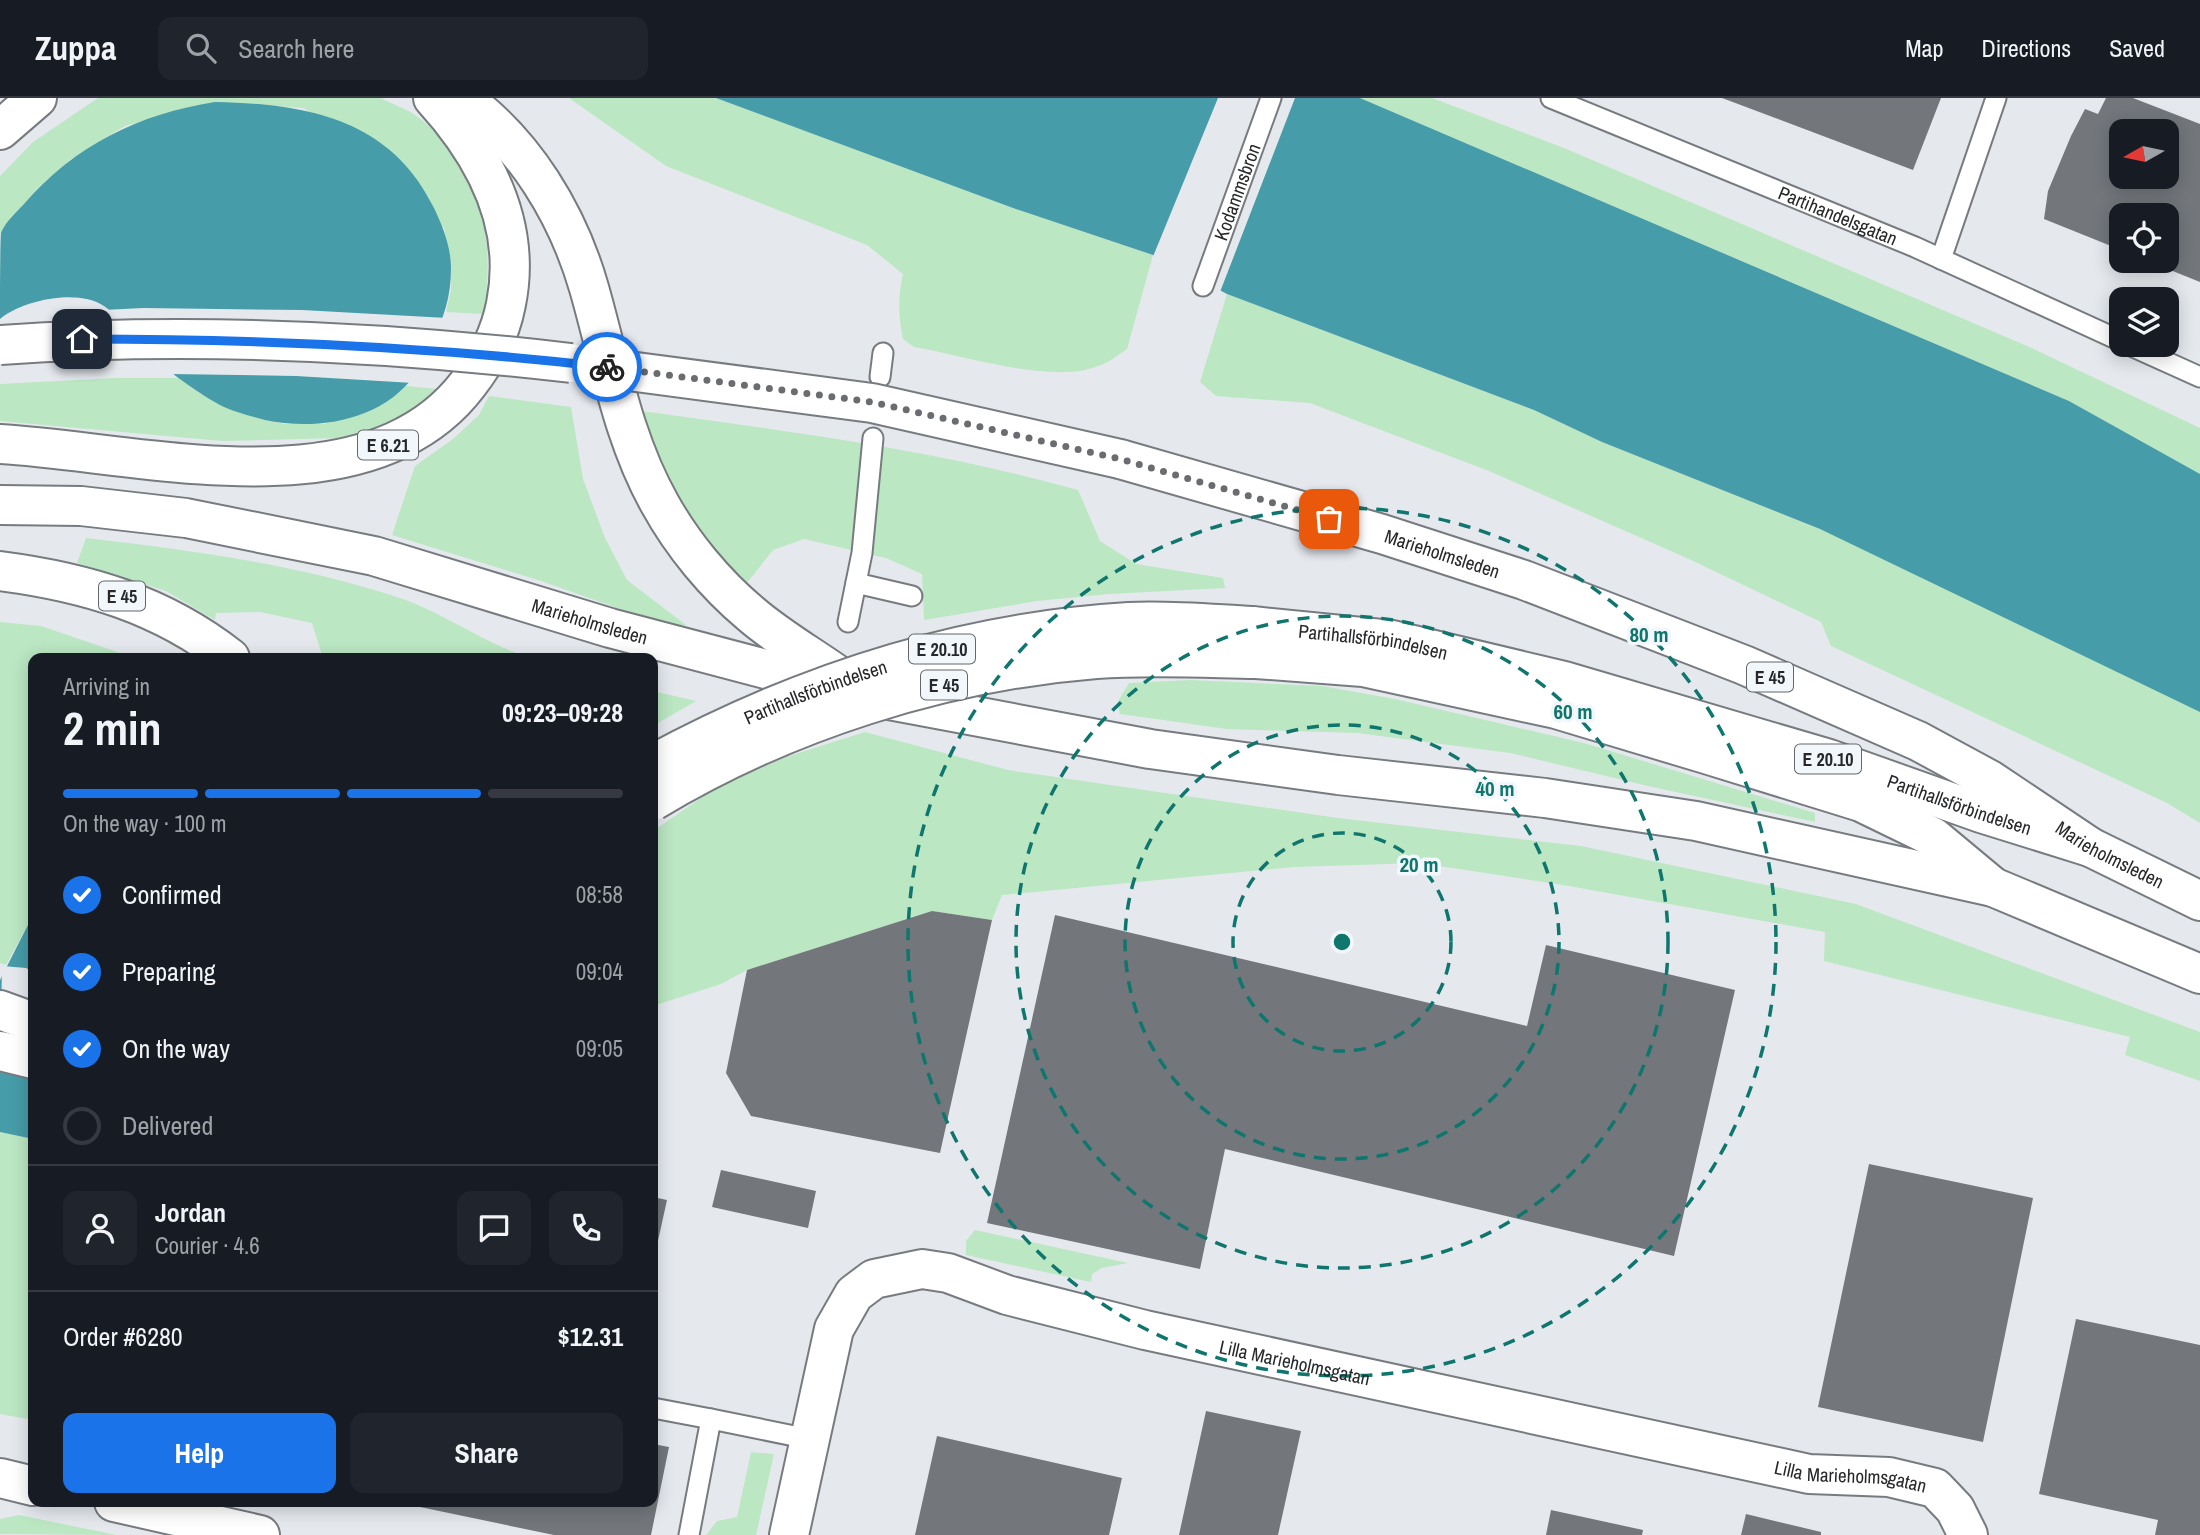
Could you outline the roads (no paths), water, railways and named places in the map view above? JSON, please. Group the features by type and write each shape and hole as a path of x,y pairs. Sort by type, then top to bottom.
{"main road":[{"path":"0,130 37,98"},
{"name":"E 6.21","path":"0,444 215,463 303,463 371,452 404,438 442,413 456,400 493,348 508,299 510,254 495,188 470,144 433,98"},
{"path":"462,98 510,142 551,197 563,219 590,289 611,376 634,449 652,490 674,526 706,568 751,615 869,696"},
{"name":"Marieholmsleden","path":"0,345 82,339 234,340 395,348 550,361 712,379 872,402 1120,459 1382,534 1524,580 1744,666 1917,741 1990,780 2090,847 2200,901"},
{"name":"Marieholmsleden","path":"0,505 81,506 186,518 374,556 610,628 869,696 1150,749 1338,775 1545,798 1674,818 1993,887 2200,974"},
{"name":"E 45","path":"0,571 51,578 131,599 185,626 222,653"},
{"name":"Partihallsförbindelsen","path":"658,761 719,728 796,696 939,649 1029,634 1131,622 1254,642 1556,709 1709,755 1861,802 1933,837 1993,887"},
{"name":"Partihallsförbindelsen","path":"658,798 732,759 788,735 863,706 933,687 1096,659 1254,642 1392,640 1564,681 1829,759 2090,847"},
{"path":"0,992 28,993"},
{"path":"0,1010 28,1020"},
{"path":"0,1051 28,1058"},
{"name":"Lilla Marieholmsgatan","path":"789,1535 834,1329 853,1294 874,1279 922,1269 947,1273 1007,1296 1159,1333 1809,1474 1889,1477 1935,1488 1955,1509 1968,1535"},
{"path":"0,1478 28,1485"},
{"path":"136,1507 260,1535"}],"lane":[{"name":"Kodammsbron","path":"1203,286 1271,98"},
{"name":"Partihandelsgatan","path":"1551,98 1941,259 2109,336"},
{"path":"1941,259 1996,98"},
{"path":"880,377 883,353"},
{"path":"2156,357 2200,377"},
{"path":"848,622 856,583 873,438"},
{"path":"856,583 912,596"},
{"path":"658,1409 809,1440"},
{"path":"689,1535 711,1419"}],"water":[{"path":"716,98 1360,98 2069,401 2200,474 2200,712 1820,529 1602,442 1534,410 1227,294 1153,255 1013,208"},
{"path":"215,102 249,103 313,113 342,122 369,135 394,154 416,178 434,208 446,237 451,260 446,307 417,372 400,391 366,413 326,423 305,424 265,420 242,414 186,384 132,337 109,309 93,301 65,297 51,299 22,306 0,319 1,233 11,217 44,183 87,149 110,135 160,115"},
{"path":"28,925 28,1138 0,1132 0,980"}]}
